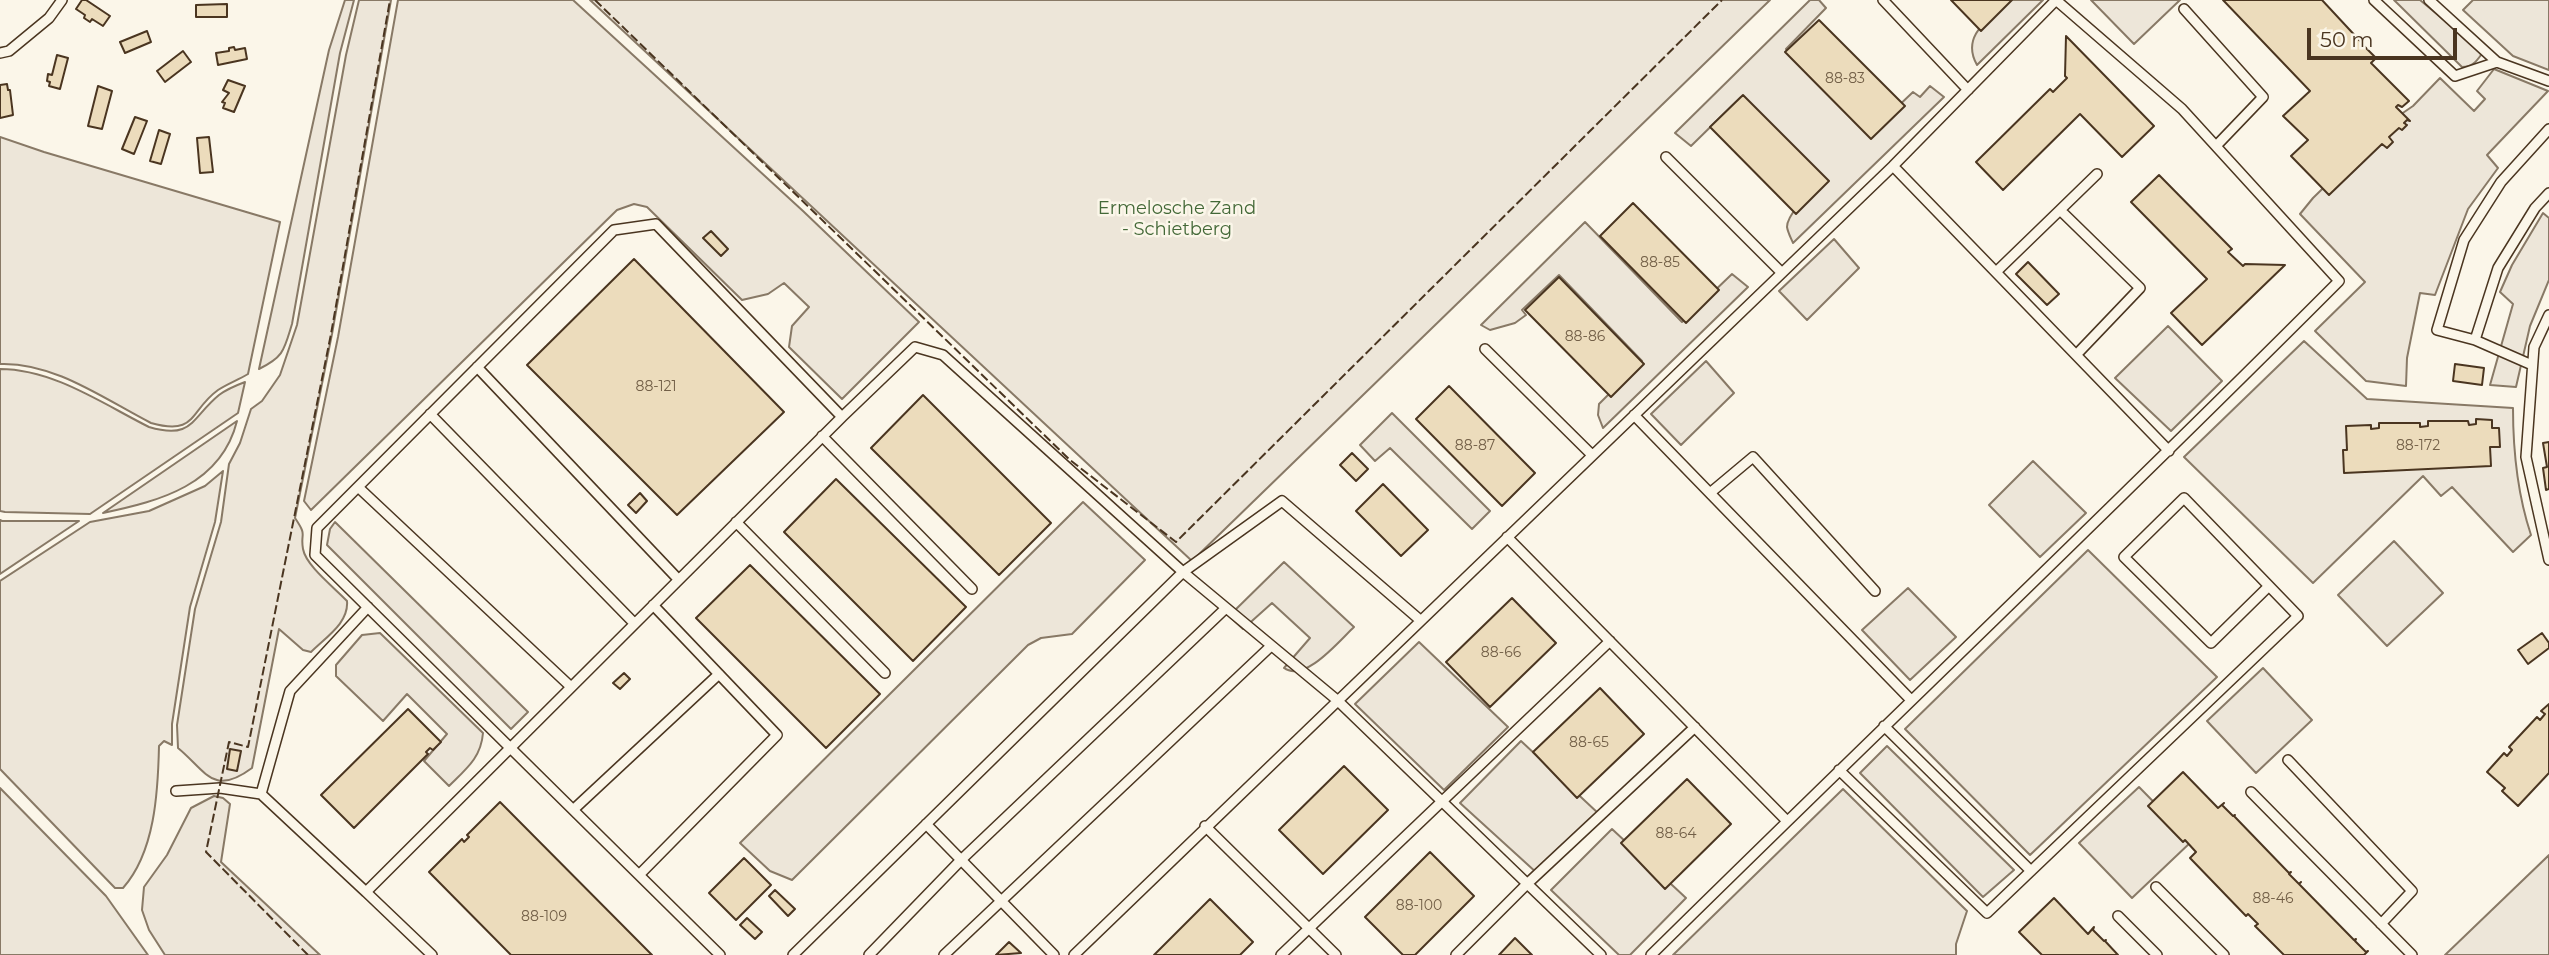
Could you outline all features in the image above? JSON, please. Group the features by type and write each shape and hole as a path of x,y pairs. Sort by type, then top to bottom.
{"lane":[{"path":"0,53 9,51 49,18 62,0"},
{"path":"1883,0 1968,90"},
{"path":"1074,955 1893,166 2056,0 2182,109 2339,281 2169,451 1651,955"},
{"path":"2374,0 2455,76 2497,62"},
{"path":"2432,1 2497,62 2549,81"},
{"path":"2184,9 2263,97 2216,146"},
{"path":"2532,365 2475,340 2437,330 2464,240 2501,182 2549,129"},
{"path":"1666,157 1782,273"},
{"path":"1893,166 2169,451"},
{"path":"1996,272 2098,174"},
{"path":"2475,340 2498,268 2535,208 2549,192"},
{"path":"2060,210 2140,288 2076,355"},
{"path":"720,955 315,555 317,528 614,229 656,224 842,417"},
{"path":"2549,315 2534,346 2526,457 2549,560"},
{"path":"366,892 508,747 915,347 943,355 1183,572 1337,700 1601,955"},
{"path":"1485,349 1592,455"},
{"path":"477,367 678,579"},
{"path":"430,414 634,623"},
{"path":"1634,415 1912,700"},
{"path":"822,436 972,589"},
{"path":"1710,493 1753,457 1875,591"},
{"path":"358,486 570,686"},
{"path":"1839,770 1987,913 2298,616 2184,498 2124,557 2211,643 2269,586"},
{"path":"793,955 1183,572 1282,502 1420,620"},
{"path":"736,522 886,673"},
{"path":"1507,537 1787,821"},
{"path":"639,875 777,735 653,605"},
{"path":"261,794 290,691 368,607"},
{"path":"869,955 961,860 1226,608"},
{"path":"1281,955 1610,641"},
{"path":"944,955 1272,646"},
{"path":"573,810 719,674"},
{"path":"1884,726 2031,871"},
{"path":"1456,955 1527,884 1695,727"},
{"path":"2288,760 2412,891 2381,924"},
{"path":"176,790 220,788 261,794 432,955"},
{"path":"2252,792 2412,955"},
{"path":"926,824 1054,955"},
{"path":"1205,826 1336,955"},
{"path":"2156,887 2224,955"},
{"path":"2118,916 2157,955"}],"green space":[{"path":"345,0 354,0 340,53 292,324 282,352 274,361 259,369 329,50"},
{"path":"359,0 391,0 332,334 295,518 302,532 305,556 347,601 347,609 335,629 311,652 303,650 279,629 252,768 228,780 219,780 203,772 178,748 177,725 195,609 221,522 229,464 240,443 251,409 262,401 280,375 297,325 346,55"},
{"path":"398,0 573,0 803,211 919,322 842,399 789,347 792,326 809,307 784,283 768,294 742,300 647,207 634,204 617,210 311,510 304,501 338,337"},
{"name":"Ermelosche Zand - Schietberg","path":"590,0 1770,0 1192,561"},
{"path":"1810,0 1819,0 1826,8 1786,49 1869,134 1913,92 1920,97 1930,86 1944,97 1793,243 1787,229 1788,221 1802,201 1825,179 1741,97 1691,146 1675,133"},
{"path":"2010,0 2043,0 1977,65 1972,45 1975,36 1986,21"},
{"path":"2091,0 2180,0 2134,44"},
{"path":"2394,0 2420,0 2479,49 2481,55 2473,64 2462,67"},
{"path":"2473,0 2549,0 2549,70 2513,56 2463,10"},
{"path":"2494,69 2548,91 2487,155 2498,168 2468,209 2435,295 2420,293 2407,358 2406,386 2366,381 2315,331 2365,282 2300,214 2394,119 2413,106 2440,78 2474,111 2485,99 2477,91"},
{"path":"0,137 280,222 248,374 218,390 185,424 166,426 151,423 59,375 20,365 0,364"},
{"path":"2543,213 2549,218 2549,280 2530,326 2516,387 2490,385 2513,304 2500,292 2512,265"},
{"path":"1585,222 1682,322 1732,274 1748,287 1603,428 1598,415 1599,404 1642,361 1559,275 1522,310 1526,315 1515,323 1490,330 1481,325"},
{"path":"1834,239 1859,268 1807,320 1779,291"},
{"path":"2168,326 2222,381 2171,431 2115,378"},
{"path":"2304,341 2367,399 2513,408 2517,472 2531,535 2513,552 2452,487 2441,496 2423,476 2313,583 2184,457"},
{"path":"1706,361 1734,393 1681,445 1651,414"},
{"path":"0,369 58,381 149,427 175,431 190,424 219,395 245,382 238,413 90,514 5,512 0,511"},
{"path":"1392,413 1490,511 1472,529 1390,448 1375,461 1360,445"},
{"path":"237,421 229,443 203,475 185,487 146,503 103,513"},
{"path":"2033,461 2086,513 2040,557 1989,505"},
{"path":"223,471 215,522 190,607 172,724 172,745 164,741 159,746 153,821 134,873 123,888 115,888 0,769 0,581 90,522 149,511 205,486"},
{"path":"1083,502 1145,560 1072,634 1041,638 1028,645 792,880 770,871 740,843"},
{"path":"0,520 2,521 79,521 0,574"},
{"path":"335,522 528,712 511,729 327,545 330,529"},
{"path":"2394,541 2443,593 2387,646 2338,595"},
{"path":"2088,550 2217,677 2030,855 1905,729"},
{"path":"1284,562 1354,627 1331,650 1302,670 1284,668 1310,638 1272,603 1243,629 1229,616"},
{"path":"1908,588 1956,637 1910,680 1862,630"},
{"path":"380,633 483,733 476,756 449,786 424,761 447,734 407,694 383,721 336,676 336,665 362,635"},
{"path":"1419,642 1508,727 1444,790 1355,704"},
{"path":"2263,668 2312,720 2256,773 2207,721"},
{"path":"1521,741 1599,814 1538,874 1460,803"},
{"path":"1887,746 2014,870 1983,897 1860,773"},
{"path":"2139,787 2192,841 2132,898 2079,843"},
{"path":"0,788 106,896 148,955 0,955"},
{"path":"1843,789 1967,911 1956,944 1956,955 1673,955"},
{"path":"214,796 223,798 230,804 221,862 320,955 165,955 149,930 142,910 144,887 167,855 191,808"},
{"path":"1612,829 1686,898 1630,955 1619,955 1551,890"},
{"path":"2549,855 2549,955 2445,955"}],"building":[{"path":"82,0 110,16 103,26 92,19 90,22 76,9"},
{"path":"1951,0 2012,0 1981,31"},
{"path":"2223,0 2322,0 2361,42 2363,41 2361,43 2376,58 2371,63 2409,101 2402,107 2396,107 2410,121 2407,120 2404,123 2407,125 2402,130 2399,128 2389,137 2393,142 2387,148 2382,144 2329,195 2291,156 2308,140 2283,116 2310,91"},
{"path":"227,4 227,17 196,17 196,5"},
{"path":"1819,20 1905,106 1871,139 1785,52"},
{"path":"147,31 151,42 125,53 120,42"},
{"path":"2066,36 2154,126 2122,157 2080,114 2003,190 1976,162 2050,89 2053,92 2067,78"},
{"path":"234,47 235,50 245,48 247,59 218,65 216,53 229,51 229,48"},
{"path":"183,51 191,62 165,82 157,71"},
{"path":"57,55 68,58 60,89 49,86 50,82 47,81 48,74 52,75"},
{"path":"228,80 245,86 234,112 223,108 225,103 222,102 229,93 223,90"},
{"path":"7,84 13,115 0,118 0,85"},
{"path":"98,86 112,91 102,129 88,126"},
{"path":"1743,95 1829,181 1796,214 1710,127"},
{"path":"135,117 147,121 134,154 122,149"},
{"path":"159,130 170,134 161,164 150,161"},
{"path":"209,137 213,172 200,173 197,138"},
{"path":"2159,175 2232,249 2228,252 2243,266 2285,265 2202,345 2171,313 2207,279 2131,202"},
{"path":"1633,203 1719,290 1686,323 1600,236"},
{"path":"711,231 728,249 721,256 703,238"},
{"path":"634,259 784,412 677,515 527,365"},
{"path":"2028,262 2059,294 2047,305 2016,274"},
{"path":"1559,277 1644,364 1611,397 1525,310"},
{"path":"2455,364 2484,368 2482,385 2453,381"},
{"path":"1449,386 1535,473 1502,506 1416,419"},
{"path":"923,395 1051,523 999,575 871,448"},
{"path":"2476,419 2492,420 2492,428 2499,428 2500,447 2490,447 2491,466 2344,473 2346,426 2371,425 2371,429 2379,428 2379,423 2420,423 2420,427 2428,426 2428,421 2468,421 2469,425 2476,424"},
{"path":"2549,442 2549,489 2546,490 2543,468 2547,467 2543,443"},
{"path":"1352,453 1368,469 1356,481 1340,465"},
{"path":"836,479 966,607 913,661 784,532"},
{"path":"1383,484 1428,530 1401,556 1356,511"},
{"path":"640,493 647,501 636,513 628,505"},
{"path":"750,565 880,694 826,748 696,618"},
{"path":"1512,598 1556,643 1490,707 1446,662"},
{"path":"2542,633 2549,643 2549,648 2528,664 2518,650"},
{"path":"624,673 630,679 620,689 613,683"},
{"path":"1600,688 1644,734 1577,798 1533,752"},
{"path":"2549,704 2549,773 2518,806 2502,791 2505,788 2487,772 2504,753 2507,756 2512,750 2509,747 2537,717 2540,720 2545,714 2541,711"},
{"path":"408,709 441,742 433,750 430,748 426,752 428,754 354,828 321,795"},
{"path":"230,749 241,751 237,771 227,769"},
{"path":"1344,766 1388,810 1323,874 1279,830"},
{"path":"2183,772 2218,808 2224,803 2222,805 2235,815 2289,873 2291,872 2289,874 2366,952 2368,951 2364,955 2284,955 2255,926 2258,924 2248,914 2246,916 2190,858 2196,852 2148,806"},
{"path":"1687,779 1731,824 1665,889 1621,843"},
{"path":"500,802 652,955 511,955 429,872 462,839 464,842 469,837 467,835"},
{"path":"1430,852 1474,896 1415,955 1403,955 1365,917"},
{"path":"744,858 771,885 736,920 709,893"},
{"path":"775,890 795,909 788,916 769,896"},
{"path":"2054,898 2088,934 2094,927 2093,930 2106,940 2118,955 2042,955 2019,932"},
{"path":"1210,899 1253,942 1240,955 1154,955"},
{"path":"747,918 762,932 755,939 740,925"},
{"path":"1515,938 1532,955 1499,955"},
{"path":"1009,942 1021,953 996,955"}],"fence":[{"path":"308,955 206,852 229,742 248,747 331,334 390,0"},
{"path":"595,0 1070,460 1176,542 1722,0"}]}
